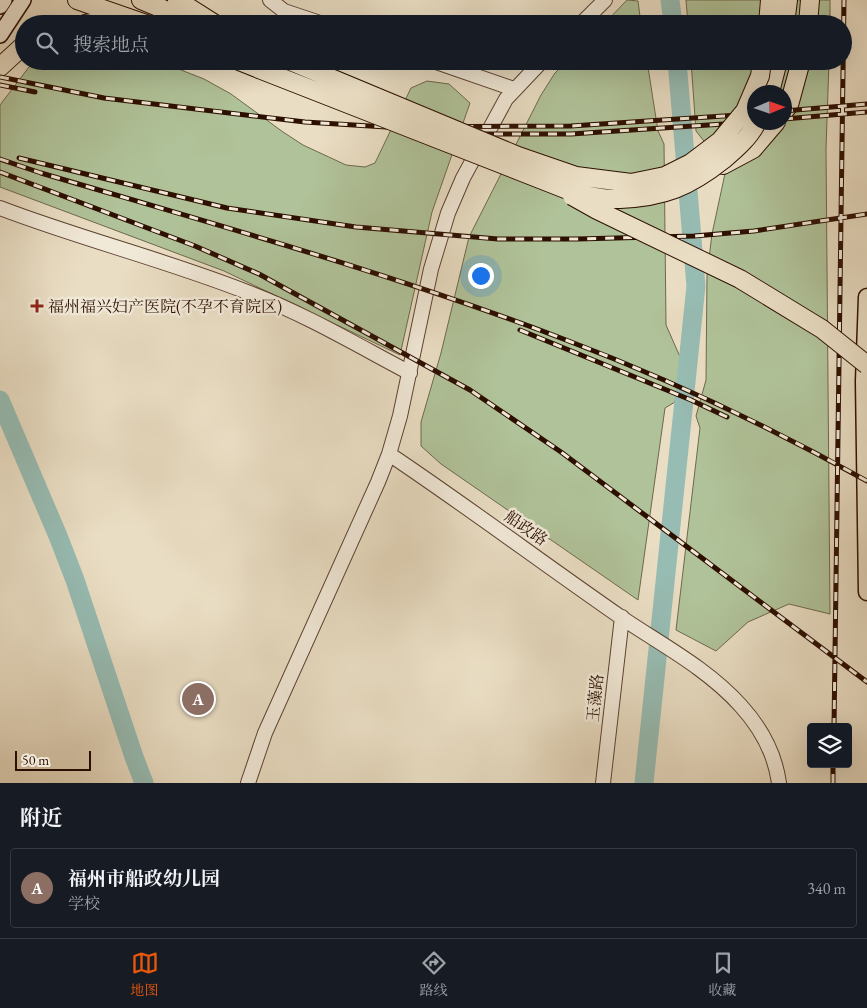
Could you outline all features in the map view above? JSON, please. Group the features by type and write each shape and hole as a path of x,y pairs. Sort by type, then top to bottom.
{"highway":[{"path":"77,0 121,15"},
{"path":"141,0 177,15"},
{"path":"177,0 201,15"},
{"path":"769,15 770,0"},
{"path":"786,15 788,0"},
{"path":"809,15 810,0"},
{"path":"0,67 15,53"},
{"path":"262,70 578,194 619,199 668,193 753,149 769,130"},
{"path":"312,70 518,156 576,176 631,183 665,176 691,162 720,141 745,111 761,70"},
{"path":"772,85 776,70"},
{"path":"792,94 799,70"},
{"path":"702,176 736,149 752,130"},
{"path":"548,183 597,210 740,279 822,329 867,365"}],"main road":[{"path":"0,6 4,0"},
{"path":"0,35 23,0"},
{"path":"867,297 864,381 867,592"}],"street":[{"path":"270,0 284,11 296,15"},
{"path":"590,15 605,0"},
{"path":"459,70 514,89"},
{"path":"248,783 265,733 389,454 400,416 431,268 442,229 463,178 498,113 514,89 533,70"},
{"path":"0,208 250,292 313,322 410,373"},
{"name":"船政路","path":"389,454 675,652 719,686 739,704 760,730 773,757 779,783"},
{"name":"玉藻路","path":"603,783 622,617"}],"green space":[{"path":"627,0 638,1 640,15 613,15"},
{"path":"686,0 830,0 830,15 687,15"},
{"path":"27,70 181,70 204,79 231,94 303,145 346,165 365,167 375,163 411,88 427,81 449,84 470,103 432,212 400,355 224,271 0,187 0,105"},
{"path":"558,70 648,70 658,131 664,144 666,325 681,359 675,402 665,408 638,600 441,464 421,446 421,422 441,353 469,237 541,95"},
{"path":"692,70 829,70 826,149 830,614 789,604 748,622 716,651 676,630 700,428 696,416 706,380 707,275 712,234 726,169 696,131"}],"waterway":[{"path":"670,0 672,15"},
{"path":"644,783 696,286 678,70"},
{"path":"0,400 75,580 144,783"}],"railway":[{"path":"844,0 844,15"},
{"path":"834,723 843,70"},
{"path":"0,77 104,98 305,122 386,127 571,126 747,114"},
{"path":"0,85 35,92"},
{"path":"792,110 867,104"},
{"path":"792,118 867,112"},
{"path":"440,134 571,134 747,122"},
{"path":"19,158 227,208 356,227 498,239 694,236 754,231 867,214"},
{"path":"0,159 371,272 436,293 566,340 643,371 719,405 867,481"},
{"path":"0,172 195,246 259,274 470,390 561,452 867,682"},
{"path":"520,330 691,400 727,417"},
{"path":"833,768 833,783"}],"place":[{"name":"福州福兴妇产医院(不孕不育院区)","path":"37,306"},
{"name":"福州市船政幼儿园","path":"198,699"}]}
